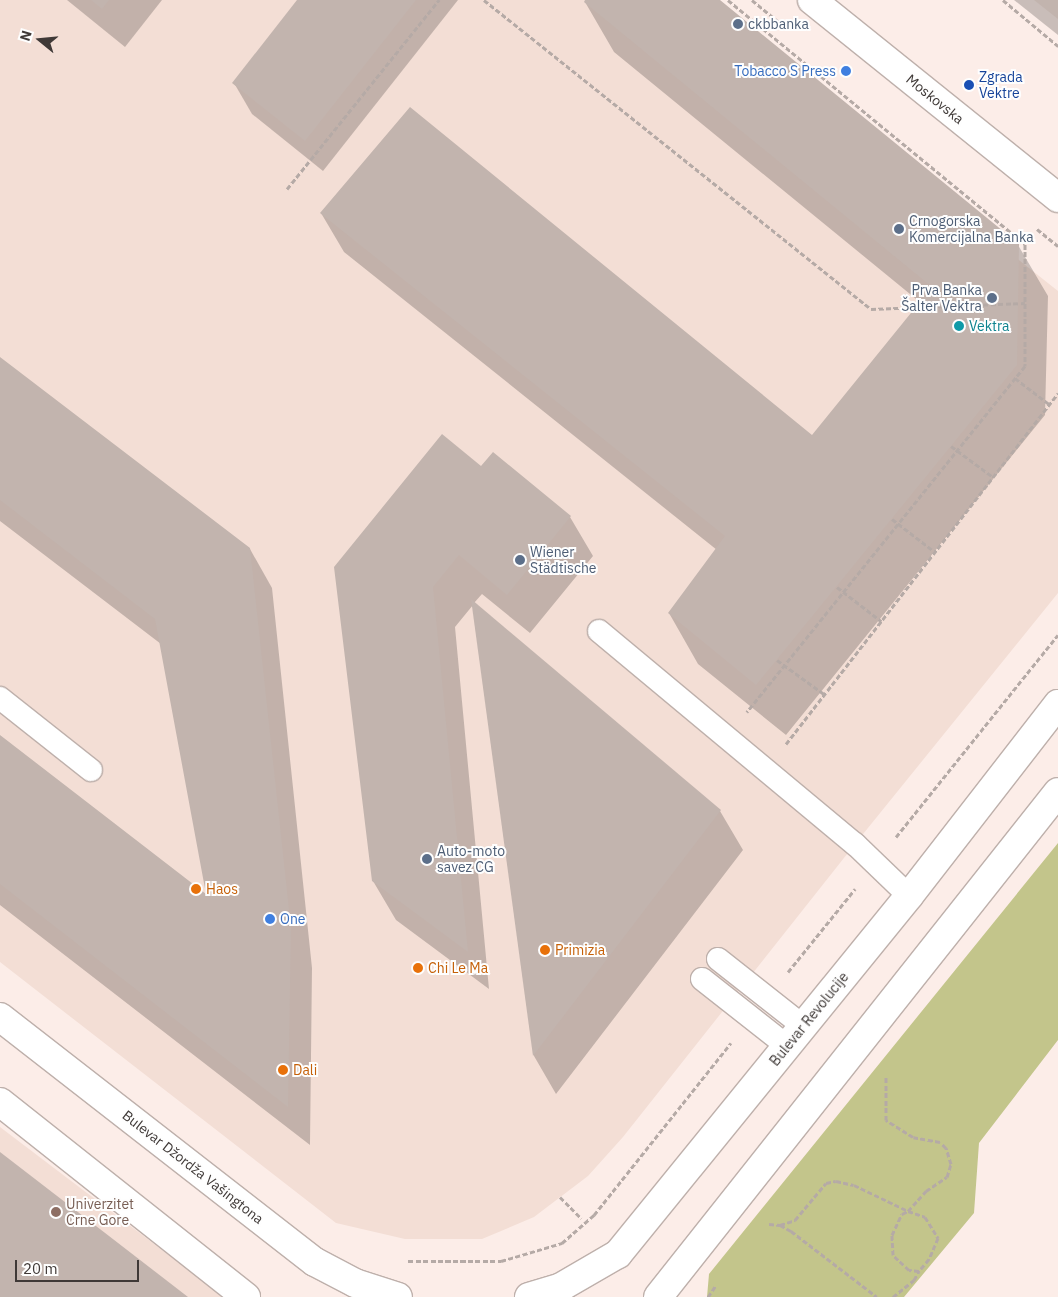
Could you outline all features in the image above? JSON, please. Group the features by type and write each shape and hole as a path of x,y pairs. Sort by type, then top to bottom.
{"main road":[{"name":"Moskovska","path":"812,0 1058,198"},
{"name":"Bulevar Revolucije","path":"529,1297 561,1287 618,1254 909,896 1058,704"},
{"path":"658,1297 1058,792"},
{"name":"Bulevar Džordža Vašingtona","path":"0,1017 315,1262 355,1283 398,1297"},
{"path":"0,1102 246,1297"}],"lane":[{"path":"599,631 855,844 909,896"},
{"path":"0,698 92,770"},
{"path":"718,959 795,1036"},
{"path":"702,979 795,1036"}],"path":[{"path":"287,189 440,0"},
{"path":"484,0 871,309 1025,302"},
{"path":"726,737 1025,366 1025,244 728,0"},
{"path":"1003,0 1058,46"},
{"path":"1015,378 1049,404"},
{"path":"765,771 1058,393"},
{"path":"952,446 993,477"},
{"path":"892,519 935,552"},
{"path":"837,587 882,621"},
{"path":"777,660 824,694"},
{"path":"886,1077 886,1120 913,1137 940,1142 946,1148 951,1164 946,1177 926,1191 897,1220 892,1235 893,1255 909,1270 919,1271"},
{"path":"769,1224 780,1225 795,1220 826,1183 836,1181 854,1185 908,1211 925,1217 938,1238 929,1259 914,1280 893,1297"},
{"path":"560,1197 581,1218"},
{"path":"780,1225 818,1251 876,1297"}],"shaded area":[{"path":"0,0 691,0 1058,291 1058,593 855,844 623,1137 588,1176 534,1217 482,1239 405,1239 336,1223 0,962"},
{"name":"Univerzitet Crne Gore","path":"0,1127 224,1297 0,1297"}],"green space":[{"path":"1058,843 1058,1040 979,1143 974,1213 904,1297 707,1297 709,1274"}],"building":[{"path":"91,0 109,0 102,9"},
{"path":"297,0 416,0 305,141 232,83"},
{"path":"585,0 720,0 1019,244 1017,365 756,685 668,613 725,536 320,213 410,107 812,435 932,287 584,2"},
{"path":"1034,0 1058,0 1058,19"},
{"path":"0,357 250,548 291,928 288,1107 0,884 0,735 206,894 155,619 0,500"},
{"path":"442,434 481,466 493,452 571,516 507,595 459,555 433,587 468,952 372,881 334,567"},
{"path":"471,599 721,810 533,1056"},
{"name":"Univerzitet Crne Gore","path":"0,1152 109,1236 188,1297 0,1297"}],"place":[{"name":"ckbbanka","path":"738,24"},
{"name":"Tobacco S Press","path":"846,71"},
{"name":"Zgrada Vektre","path":"969,85"},
{"name":"Crnogorska Komercijalna Banka","path":"899,229"},
{"name":"Prva Banka Šalter Vektra","path":"992,298"},
{"name":"Vektra","path":"959,326"},
{"name":"Wiener Städtische","path":"520,560"},
{"name":"Auto-moto savez CG","path":"427,859"},
{"name":"Haos","path":"196,889"},
{"name":"One","path":"270,919"},
{"name":"Primizia","path":"545,950"},
{"name":"Chi Le Ma","path":"418,968"},
{"name":"Dali","path":"283,1070"},
{"name":"Univerzitet Crne Gore","path":"56,1212"}]}
